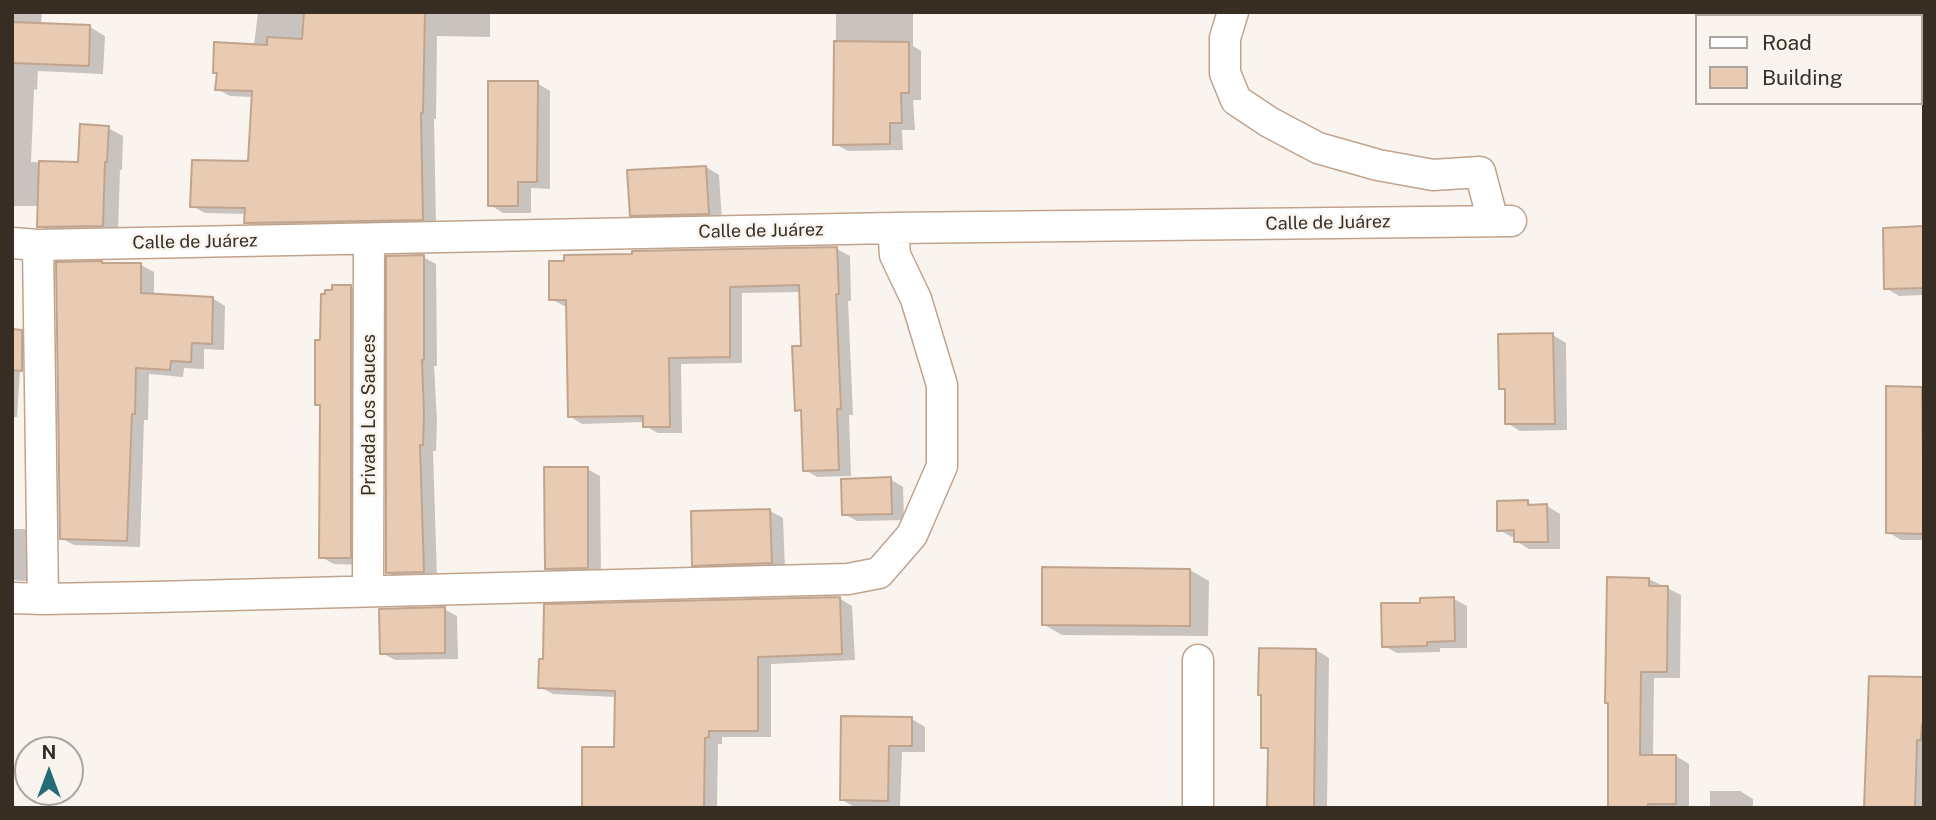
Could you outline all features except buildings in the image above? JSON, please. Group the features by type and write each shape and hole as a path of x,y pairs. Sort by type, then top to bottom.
{"street":[{"name":"Calle de Juárez","path":"25,244 1502,221 1480,172 1433,175 1378,165 1318,148 1269,122 1236,100 1225,73 1225,38 1233,12"},
{"path":"12,598 848,579 879,573 912,535 942,466 942,385 916,299 895,255 893,229"},
{"name":"Privada Los Sauces","path":"368,590 369,239"},
{"path":"25,244 43,599"},
{"path":"1198,660 1198,808"}]}
